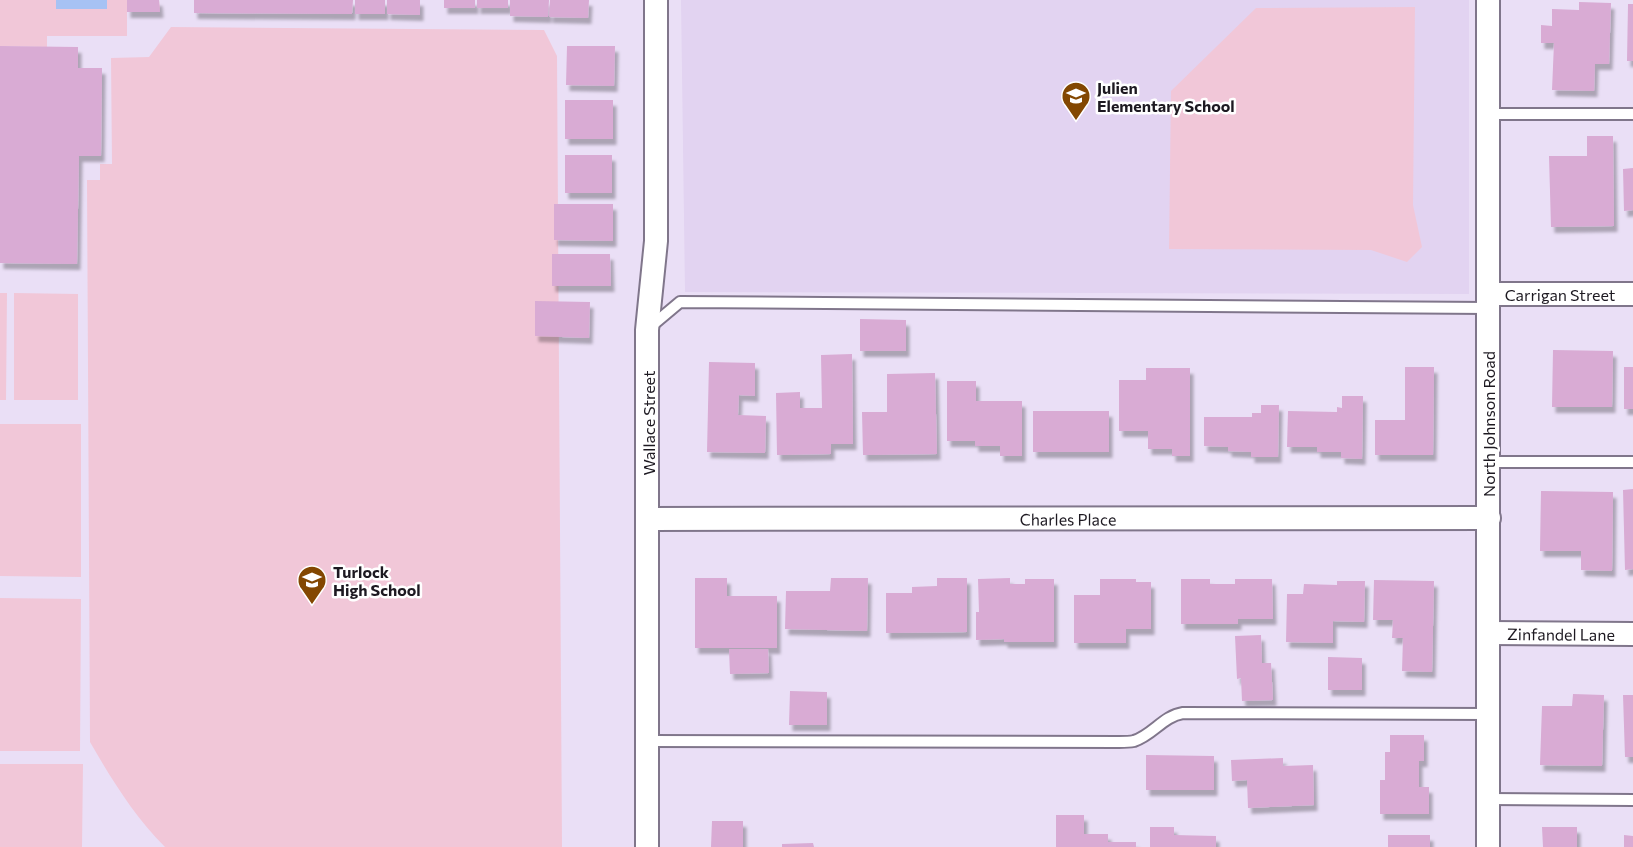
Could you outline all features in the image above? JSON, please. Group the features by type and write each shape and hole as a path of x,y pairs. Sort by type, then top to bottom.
{"street":[{"name":"Wallace Street","path":"647,847 647,330 656,241 656,0"},
{"name":"North Johnson Road","path":"1488,0 1488,847"},
{"name":"Carrigan Street","path":"1488,301 1633,294"},
{"name":"Charles Place","path":"648,519 1489,519"},
{"name":"Zinfandel Lane","path":"1489,633 1633,634"}],"lane":[{"path":"1488,114 1633,114"},
{"path":"647,330 680,302 1488,301"},
{"path":"1488,462 1633,462"},
{"path":"647,741 1119,742 1134,741 1149,733 1168,717 1183,713 1488,714"},
{"path":"1488,799 1633,800"}],"shaded area":[{"path":"0,0 159,0 160,12 127,12 127,36 47,36 47,47 0,46"},
{"name":"Julien Elementary School","path":"681,0 1469,0 1469,294 685,292"},
{"path":"1415,7 1413,205 1422,247 1407,262 1371,250 1169,249 1171,91 1256,8"},
{"name":"Turlock High School","path":"171,27 544,30 557,56 562,847 165,847 124,797 90,742 87,180 100,180 100,164 112,164 111,58 149,57"},
{"path":"0,293 7,293 6,400 0,400"},
{"path":"14,293 78,294 78,400 14,400"},
{"path":"0,424 81,424 81,577 0,576"},
{"path":"0,598 81,599 80,751 0,751"},
{"path":"0,764 83,764 82,847 0,847"}],"water":[{"path":"56,0 107,0 107,9 56,9"}],"building":[{"path":"127,0 159,0 160,12 127,12"},
{"path":"194,0 353,0 352,14 194,13"},
{"path":"355,0 385,0 385,14 355,14"},
{"path":"387,0 420,0 420,15 387,14"},
{"path":"444,0 475,0 475,8 444,8"},
{"path":"477,0 508,0 508,8 477,8"},
{"path":"510,0 549,0 548,17 510,16"},
{"path":"550,0 589,0 588,18 549,17"},
{"path":"1579,2 1611,3 1609,64 1595,64 1594,91 1552,90 1554,43 1541,43 1541,25 1552,26 1552,9 1579,10"},
{"path":"1628,4 1633,4 1633,61 1627,61"},
{"path":"0,46 78,47 78,68 102,68 101,156 79,156 77,264 0,263"},
{"path":"567,46 615,46 614,86 566,85"},
{"path":"565,100 613,100 613,139 565,139"},
{"path":"1587,136 1613,136 1614,226 1551,227 1549,156 1587,156"},
{"path":"565,155 612,155 612,193 565,193"},
{"path":"1633,168 1633,210 1624,211 1623,169"},
{"path":"554,204 613,204 613,241 554,240"},
{"path":"552,254 610,254 611,286 552,286"},
{"path":"535,301 590,302 589,338 535,336"},
{"path":"860,319 906,320 906,351 860,351"},
{"path":"1553,350 1613,351 1612,407 1552,407"},
{"path":"852,354 853,444 831,444 831,454 777,455 776,393 800,392 800,408 822,408 821,355"},
{"path":"709,362 755,363 755,396 739,395 738,415 766,416 765,453 707,452"},
{"path":"1405,367 1434,367 1433,455 1375,455 1375,420 1405,420"},
{"path":"1624,367 1633,367 1633,409 1624,409"},
{"path":"1146,368 1190,368 1190,456 1172,456 1172,449 1148,449 1148,431 1119,431 1119,380 1146,380"},
{"path":"935,373 937,454 863,455 862,412 887,412 887,374"},
{"path":"947,381 976,381 976,401 1022,401 1022,456 1000,456 1000,446 975,446 975,441 947,441"},
{"path":"1342,396 1363,396 1362,459 1341,458 1341,452 1317,452 1317,447 1287,447 1288,411 1337,412 1337,407 1342,408"},
{"path":"1261,405 1279,405 1278,457 1251,457 1251,452 1228,451 1228,447 1204,446 1204,417 1252,417 1252,413 1261,413"},
{"path":"1033,411 1109,411 1109,452 1033,452"},
{"path":"1633,489 1633,569 1625,570 1623,490"},
{"path":"1541,491 1613,492 1612,571 1581,570 1581,551 1540,551"},
{"path":"695,578 727,578 727,596 777,596 777,648 695,648"},
{"path":"831,578 868,578 867,631 785,629 786,591 830,591"},
{"path":"937,578 967,578 967,632 886,633 886,593 912,593 912,587 937,586"},
{"path":"1010,578 1010,584 1025,584 1025,579 1054,579 1054,642 976,640 976,612 979,612 978,579"},
{"path":"1100,579 1136,579 1136,582 1151,582 1151,629 1126,629 1126,643 1074,643 1074,595 1100,595"},
{"path":"1181,579 1210,579 1210,584 1235,584 1235,579 1272,579 1273,619 1238,619 1238,624 1181,624"},
{"path":"1374,580 1434,581 1432,672 1402,671 1403,638 1392,638 1393,620 1373,620"},
{"path":"1337,581 1365,581 1364,622 1333,621 1333,643 1286,642 1287,594 1303,594 1304,584 1337,585"},
{"path":"1261,635 1262,663 1271,663 1273,700 1242,701 1241,678 1237,679 1235,636"},
{"path":"729,649 768,649 769,673 730,674"},
{"path":"1328,657 1362,658 1362,690 1328,690"},
{"path":"790,691 827,692 827,725 789,725"},
{"path":"1573,694 1604,695 1602,766 1540,765 1542,706 1572,706"},
{"path":"1623,695 1633,695 1633,757 1625,757"},
{"path":"1390,735 1424,735 1424,761 1419,761 1419,787 1429,787 1429,814 1380,814 1380,780 1385,780 1385,752 1390,752"},
{"path":"1146,755 1214,756 1214,790 1146,790"},
{"path":"1283,758 1283,766 1313,765 1314,805 1248,808 1247,780 1232,781 1231,760"},
{"path":"1056,815 1084,815 1084,834 1108,834 1108,842 1136,842 1136,847 1056,847"},
{"path":"712,821 743,821 743,847 711,847"},
{"path":"1150,827 1174,827 1174,835 1216,836 1216,847 1150,847"},
{"path":"1542,827 1577,827 1577,847 1543,847"},
{"path":"1388,835 1430,835 1430,847 1388,847"},
{"path":"1624,835 1633,836 1633,847 1624,847"},
{"path":"813,843 814,847 782,847 782,844"}],"place":[{"name":"Julien Elementary School","path":"1076,122"},
{"name":"Turlock High School","path":"312,606"}]}
